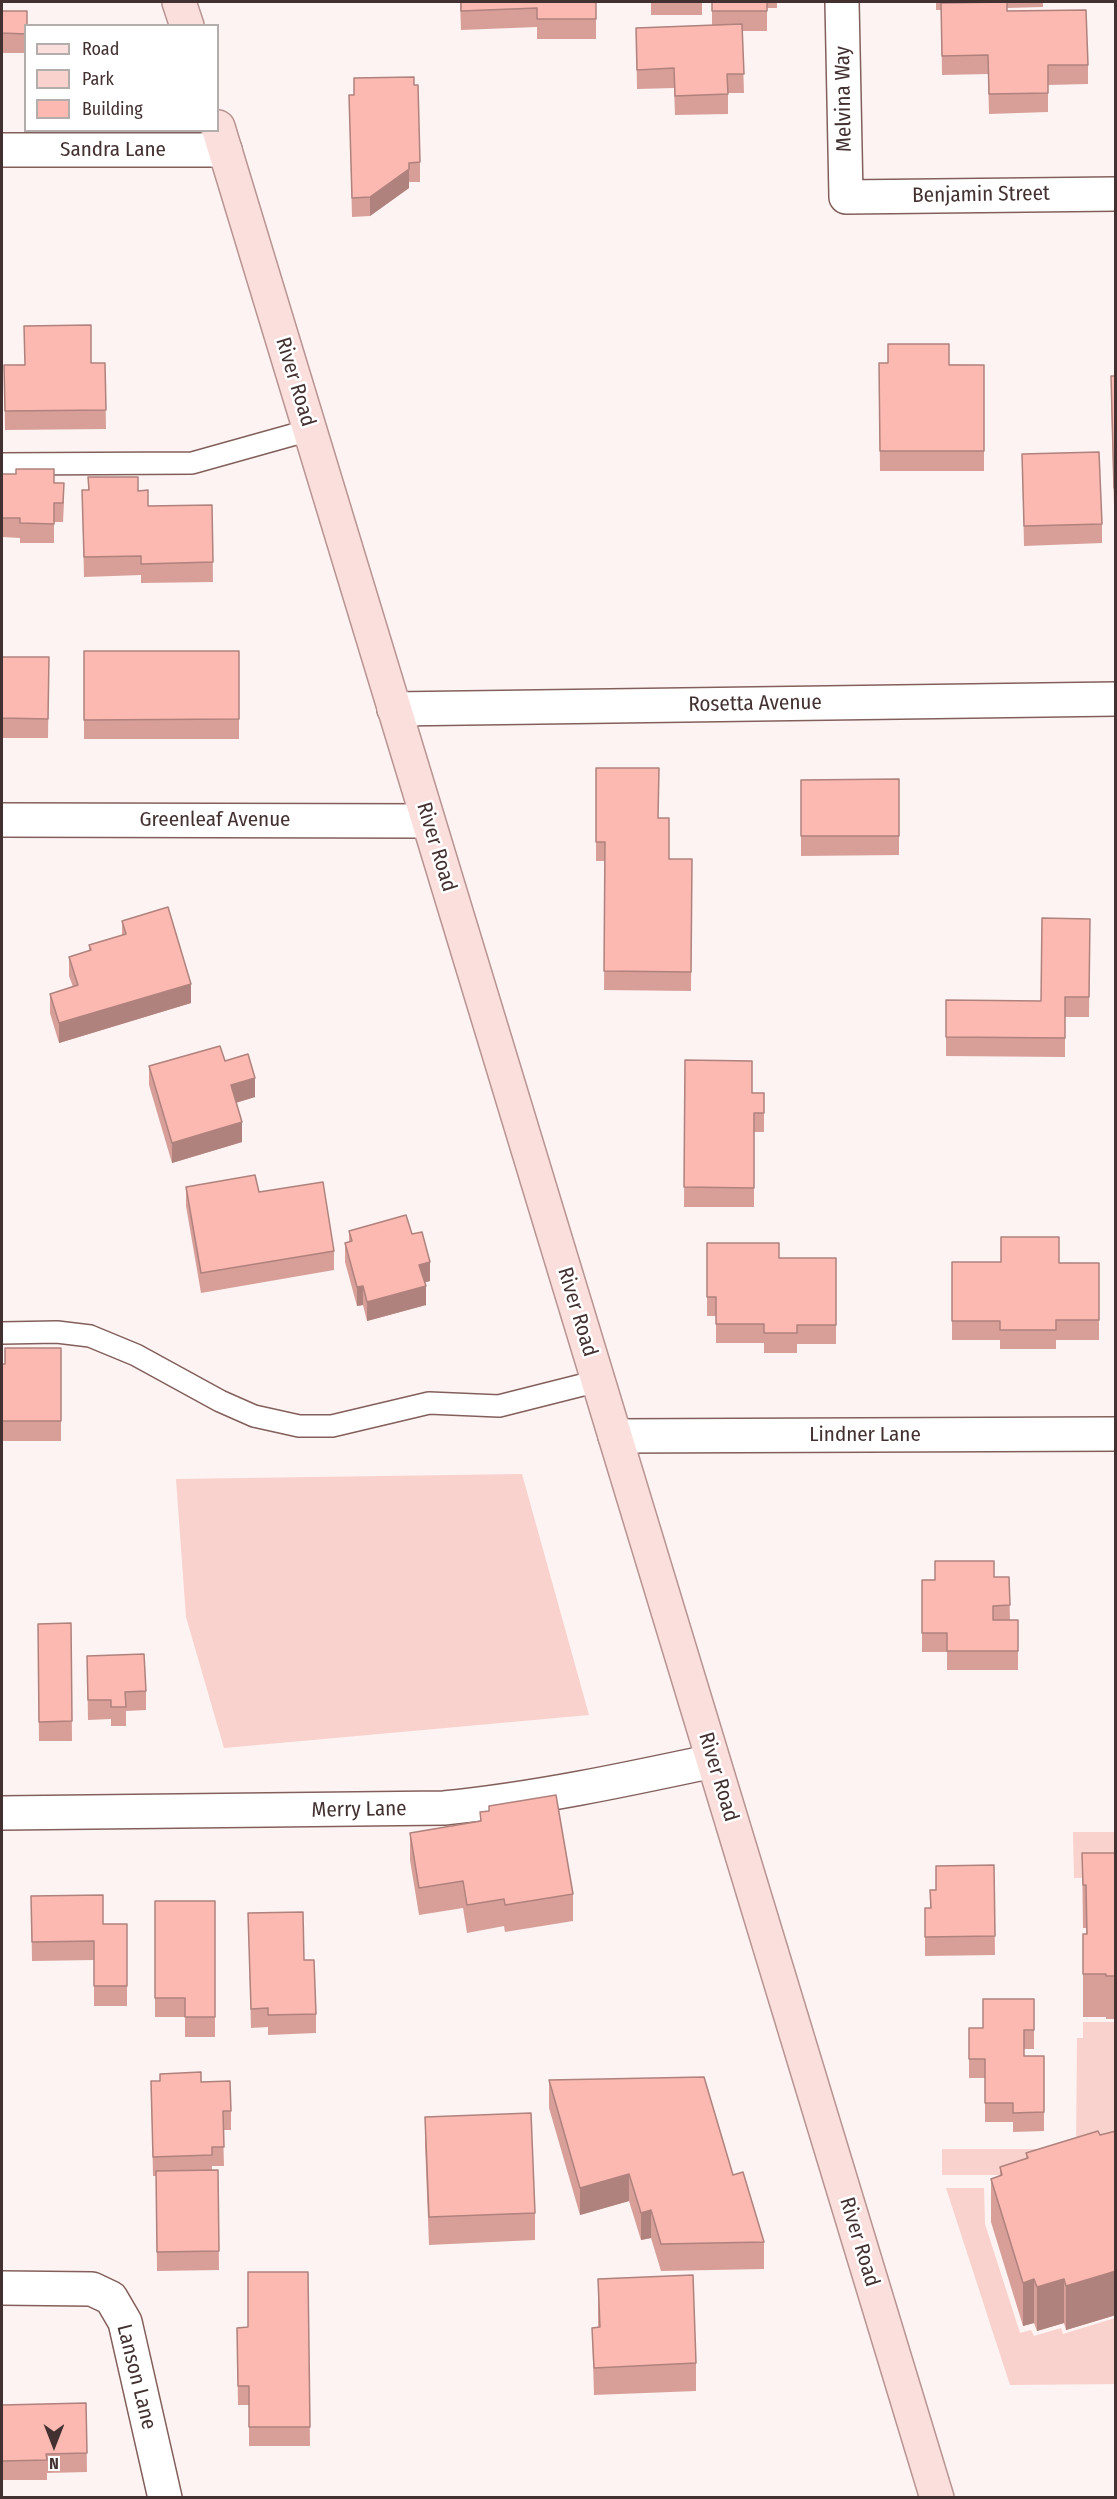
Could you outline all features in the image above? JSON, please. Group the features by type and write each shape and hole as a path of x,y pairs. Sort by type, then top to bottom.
{"main road":[{"path":"179,2 186,24"},
{"name":"River Road","path":"221,139 937,2498"}],"street":[{"name":"Melvina Way","path":"842,2 846,197"},
{"name":"Sandra Lane","path":"2,150 221,139"},
{"name":"Benjamin Street","path":"846,197 1116,194"},
{"name":"Rosetta Avenue","path":"394,709 1116,699"},
{"name":"Greenleaf Avenue","path":"2,820 428,821"},
{"name":"Lindner Lane","path":"615,1436 1116,1434"},
{"name":"Merry Lane","path":"2,1813 444,1808 485,1804 609,1783 713,1761"},
{"name":"Lanson Lane","path":"2,2288 92,2289 111,2298 125,2322 130,2340 165,2498"}],"lane":[{"path":"2,464 192,463 310,430"},
{"path":"2,1333 57,1332 90,1336 136,1355 220,1401 254,1416 299,1426 332,1426 429,1403 499,1406 598,1382"}],"green space":[{"path":"522,1474 589,1715 224,1748 186,1617 176,1479"},
{"path":"1073,1832 1115,1832 1115,1877 1074,1878"},
{"path":"1083,2022 1115,2022 1115,2150 1032,2175 942,2175 942,2149 1076,2149 1077,2038 1083,2038"},
{"path":"946,2188 984,2188 985,2224 1020,2333 1031,2330 1034,2336 1061,2328 1063,2334 1115,2318 1115,2384 1010,2385"}],"building":[{"path":"461,2 596,2 596,19 537,19 537,8 461,11"},
{"path":"712,2 767,2 767,11 712,11"},
{"path":"1007,2 1007,11 1086,10 1088,65 1048,65 1048,93 989,94 988,55 942,56 941,3"},
{"path":"2,11 27,11 24,34 2,33"},
{"path":"742,24 744,74 727,74 728,94 675,96 674,68 637,70 636,28"},
{"path":"414,77 414,85 418,85 420,162 409,163 409,169 370,197 352,198 349,95 354,95 354,78"},
{"path":"91,325 91,363 105,363 106,410 5,411 4,365 25,365 24,326"},
{"path":"888,344 949,344 949,365 984,365 984,451 880,451 879,363 888,363"},
{"path":"1111,376 1116,376 1116,488 1114,488"},
{"path":"1099,452 1102,524 1024,526 1022,454"},
{"path":"16,469 54,469 54,483 64,483 63,503 54,503 54,524 20,523 20,518 2,518 2,474 16,474"},
{"path":"88,477 138,477 138,491 148,490 148,506 212,505 213,562 141,564 141,556 84,557 82,490 89,490"},
{"path":"84,651 239,651 239,719 84,720"},
{"path":"2,657 49,657 48,719 2,718"},
{"path":"596,768 659,768 658,818 669,818 669,859 692,859 691,972 604,971 605,842 596,842"},
{"path":"899,779 899,836 801,836 801,780"},
{"path":"168,907 191,984 59,1023 50,994 78,985 69,957 91,950 89,945 126,934 122,921"},
{"path":"1042,918 1090,919 1089,997 1065,997 1065,1038 946,1037 946,1000 1041,1001"},
{"path":"220,1046 225,1061 248,1054 255,1078 231,1085 242,1122 172,1143 149,1066"},
{"path":"685,1060 752,1061 752,1093 764,1093 764,1113 754,1113 754,1188 684,1187"},
{"path":"255,1175 259,1192 323,1182 334,1251 201,1273 186,1187"},
{"path":"406,1215 412,1234 422,1232 430,1262 419,1265 426,1286 367,1302 363,1286 357,1287 345,1243 352,1241 349,1231"},
{"path":"1001,1237 1059,1237 1059,1263 1099,1263 1099,1320 1056,1320 1056,1330 1000,1330 1000,1321 952,1321 952,1262 1001,1262"},
{"path":"707,1243 779,1243 779,1258 836,1258 836,1325 797,1325 797,1333 764,1333 764,1324 716,1324 716,1297 707,1297"},
{"path":"5,1348 61,1348 61,1421 2,1421 2,1364 5,1364"},
{"path":"935,1561 994,1561 994,1577 1009,1577 1010,1605 993,1606 993,1620 1018,1620 1018,1651 947,1651 947,1633 922,1633 922,1580 935,1580"},
{"path":"71,1623 72,1721 39,1722 38,1624"},
{"path":"144,1654 146,1691 125,1692 126,1707 111,1707 111,1700 88,1700 87,1656"},
{"path":"556,1795 573,1894 505,1905 504,1899 467,1905 463,1881 419,1888 410,1833 481,1821 480,1812 489,1811 489,1806"},
{"path":"1082,1853 1116,1853 1116,1976 1083,1974 1083,1934 1087,1934 1086,1885 1083,1885"},
{"path":"994,1865 995,1936 925,1937 925,1908 931,1908 930,1890 936,1890 936,1866"},
{"path":"103,1895 103,1924 127,1924 127,1986 94,1986 94,1941 32,1942 31,1896"},
{"path":"155,1901 215,1901 215,2017 185,2017 185,1998 155,1998"},
{"path":"303,1912 304,1960 314,1960 316,2014 268,2015 268,2008 251,2009 248,1913"},
{"path":"983,1999 1034,1999 1034,2030 1024,2030 1024,2056 1044,2056 1044,2112 1013,2113 1013,2103 985,2103 985,2059 969,2059 969,2028 983,2028"},
{"path":"201,2072 201,2082 230,2081 231,2111 223,2111 224,2147 212,2147 212,2155 153,2157 151,2081 160,2081 160,2074"},
{"path":"704,2077 733,2175 743,2172 764,2242 661,2244 651,2210 641,2213 629,2174 580,2188 549,2080"},
{"path":"531,2113 535,2213 429,2217 425,2117"},
{"path":"1098,2131 1100,2135 1116,2131 1116,2271 1066,2286 1064,2279 1037,2287 1034,2279 1023,2283 991,2179 1002,2175 1000,2167 1028,2158 1026,2153"},
{"path":"218,2170 219,2251 157,2252 156,2171"},
{"path":"248,2272 308,2272 310,2427 249,2427 249,2386 238,2386 237,2328 248,2327"},
{"path":"693,2275 696,2363 594,2368 592,2328 600,2327 598,2279"},
{"path":"86,2403 87,2453 46,2454 47,2460 2,2461 2,2405"}]}
